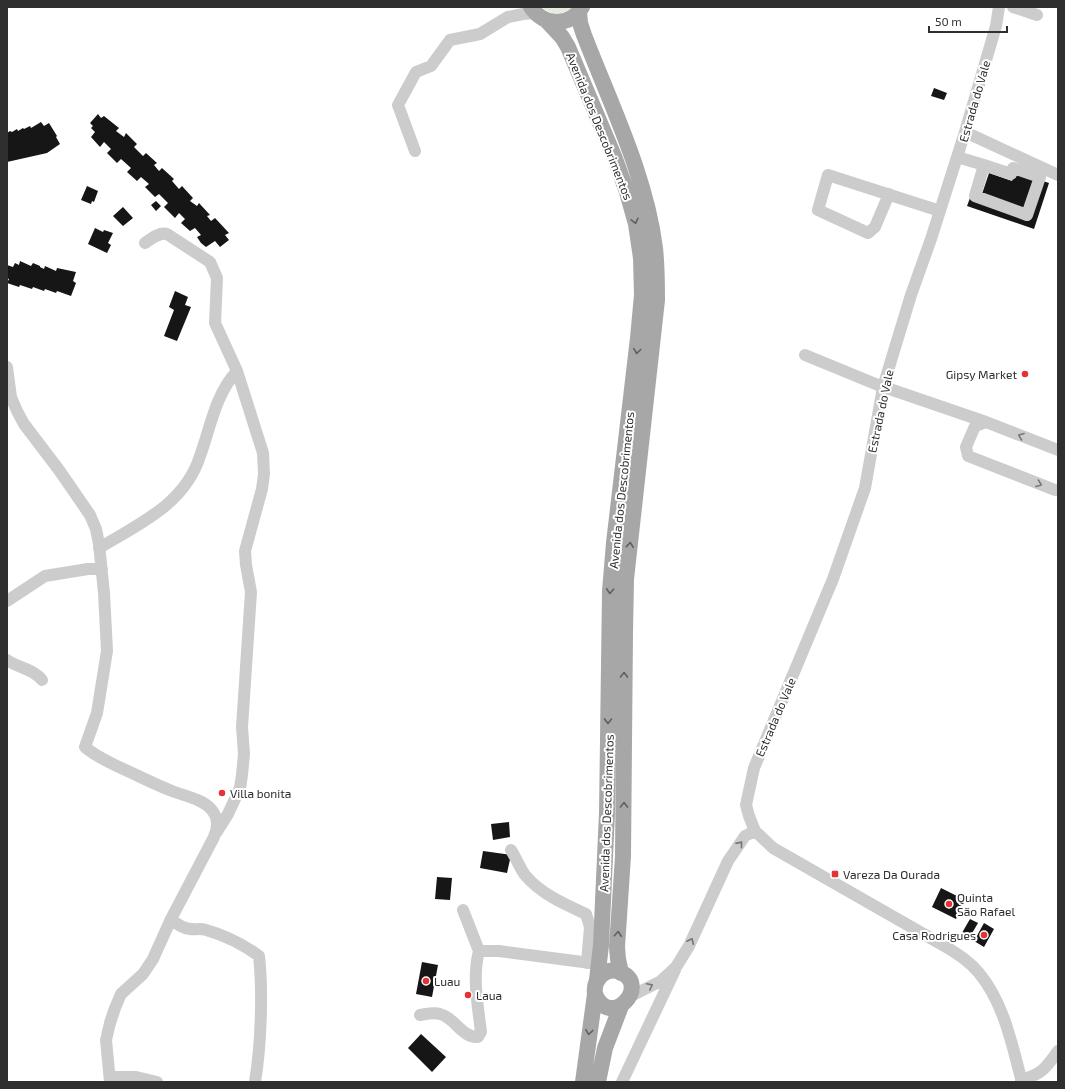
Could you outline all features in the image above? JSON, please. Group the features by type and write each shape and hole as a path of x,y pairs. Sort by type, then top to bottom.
{"main road":[{"path":"538,14 556,22 564,22 573,18 581,9"},
{"name":"Avenida dos Descobrimentos","path":"581,9 580,23 584,35 640,183 650,219 657,269 657,300 626,579 623,856 617,947 621,973"},
{"name":"Avenida dos Descobrimentos","path":"538,14 562,37 568,47 628,192 636,224 641,258 642,295 638,338 614,543 610,591 607,813 600,945 593,963 596,987 583,1082"},
{"path":"598,1082 605,1048 631,987 627,977 621,973 610,971 605,972 596,987 597,999 605,1006 616,1008 625,1001"}],"street":[{"path":"415,151 398,105 416,72 431,66 450,40 480,34 508,17 518,7"},
{"path":"1013,7 1037,15"},
{"name":"Estrada do Vale","path":"755,830 746,805 754,768 833,579 865,488 883,386 911,295 965,132 999,9"},
{"path":"508,17 523,14 538,14"},
{"path":"965,132 1058,176"},
{"path":"957,157 1010,174 1013,168 1040,177 1027,215 975,196 984,166"},
{"path":"889,194 875,227 868,233 818,210 828,175 889,194 940,211"},
{"path":"145,243 158,234 167,234 210,262 217,278 215,323 237,371 263,453 264,474 262,489 245,551 251,592 242,727 244,754 240,788 228,814 214,836"},
{"path":"804,355 883,386 961,415 986,422 1058,450"},
{"path":"7,367 11,397 17,411 24,424 59,470 90,515 96,529 100,548 107,651 97,713 86,747 92,754 134,774 228,814"},
{"path":"100,548 149,519 169,504 189,481 200,458 219,396 228,381 237,371"},
{"path":"961,415 967,422 971,436"},
{"path":"986,422 975,426 966,447 968,456 1058,490"},
{"path":"7,600 45,576 88,569 102,569"},
{"path":"7,660 39,676 42,680"},
{"path":"158,1082 136,1077 110,1080 106,1040 110,1023 121,994 143,974 152,959 218,827 216,817 210,808 201,802"},
{"path":"622,1082 673,971 689,946 728,861 745,836 755,830 773,848 948,948 966,960 979,973 996,999 1003,1016 1021,1081 1034,1077 1047,1066 1058,1051"},
{"path":"479,951 499,951 593,963 590,927 586,914 558,901 537,886 525,874 512,850"},
{"path":"420,1014 440,1014 451,1020 465,1033 474,1037 478,1036 481,1032 476,973 476,962 479,951 463,910"},
{"path":"171,919 179,926 190,929 203,929 216,933 252,950 259,956 260,1013 255,1082"},
{"path":"625,1001 661,981 673,971"}],"green space":[{"path":"542,7 573,7 565,12 557,14"}],"building":[{"path":"934,88 947,93 944,100 931,96"},
{"path":"98,114 101,118 104,116 119,128 116,131 124,137 126,133 137,144 134,147 143,156 146,153 157,163 154,165 159,171 162,168 174,179 172,181 179,189 182,186 193,198 190,201 197,206 199,203 210,215 207,216 211,221 215,218 229,233 225,235 229,240 220,247 215,241 206,247 197,237 201,235 195,228 190,231 181,223 185,219 179,213 175,218 164,207 168,203 159,194 155,197 145,187 149,184 141,177 137,181 127,172 131,168 121,159 117,163 107,153 111,149 104,142 100,147 91,137 95,132 91,128 93,126 90,123"},
{"path":"41,122 44,126 49,123 60,144 47,153 7,162 7,133 17,129 18,131 30,126 31,128"},
{"path":"989,173 1012,181 1015,173 1035,181 1025,210 982,194"},
{"path":"1043,181 1049,183 1034,229 967,206 970,198 1030,219"},
{"path":"87,186 98,191 94,202 92,201 91,204 81,200"},
{"path":"156,201 161,206 156,211 151,205"},
{"path":"123,207 133,218 123,226 113,216"},
{"path":"95,228 103,232 104,230 113,233 108,243 111,245 107,253 88,244"},
{"path":"20,261 31,266 33,263 44,269 45,266 56,271 57,268 76,272 73,281 76,283 71,296 57,291 56,293 45,289 44,291 33,287 32,289 20,285 19,287 7,283 9,279 7,278 7,265 13,267 15,263 19,265"},
{"path":"175,291 188,297 185,305 191,307 177,341 164,336 174,310 169,307"},
{"path":"509,822 510,837 493,840 491,824"},
{"path":"483,851 511,855 507,873 480,868"},
{"path":"437,877 452,878 450,900 435,899"},
{"name":"Quinta São Rafael","path":"941,888 965,900 956,919 932,907"},
{"path":"970,919 978,923 967,942 959,938"},
{"name":"Casa Rodrigues","path":"984,923 994,929 984,947 974,941"},
{"path":"422,962 438,965 432,997 416,994"},
{"path":"421,1034 446,1057 432,1072 408,1048"}],"place":[{"name":"Gipsy Market","path":"1025,374"},
{"name":"Villa bonita","path":"222,793"},
{"name":"Vareza Da Ourada","path":"835,874"},
{"name":"Quinta São Rafael","path":"949,904"},
{"name":"Casa Rodrigues","path":"984,935"},
{"name":"Luau","path":"426,981"},
{"name":"Laua","path":"468,995"}]}
